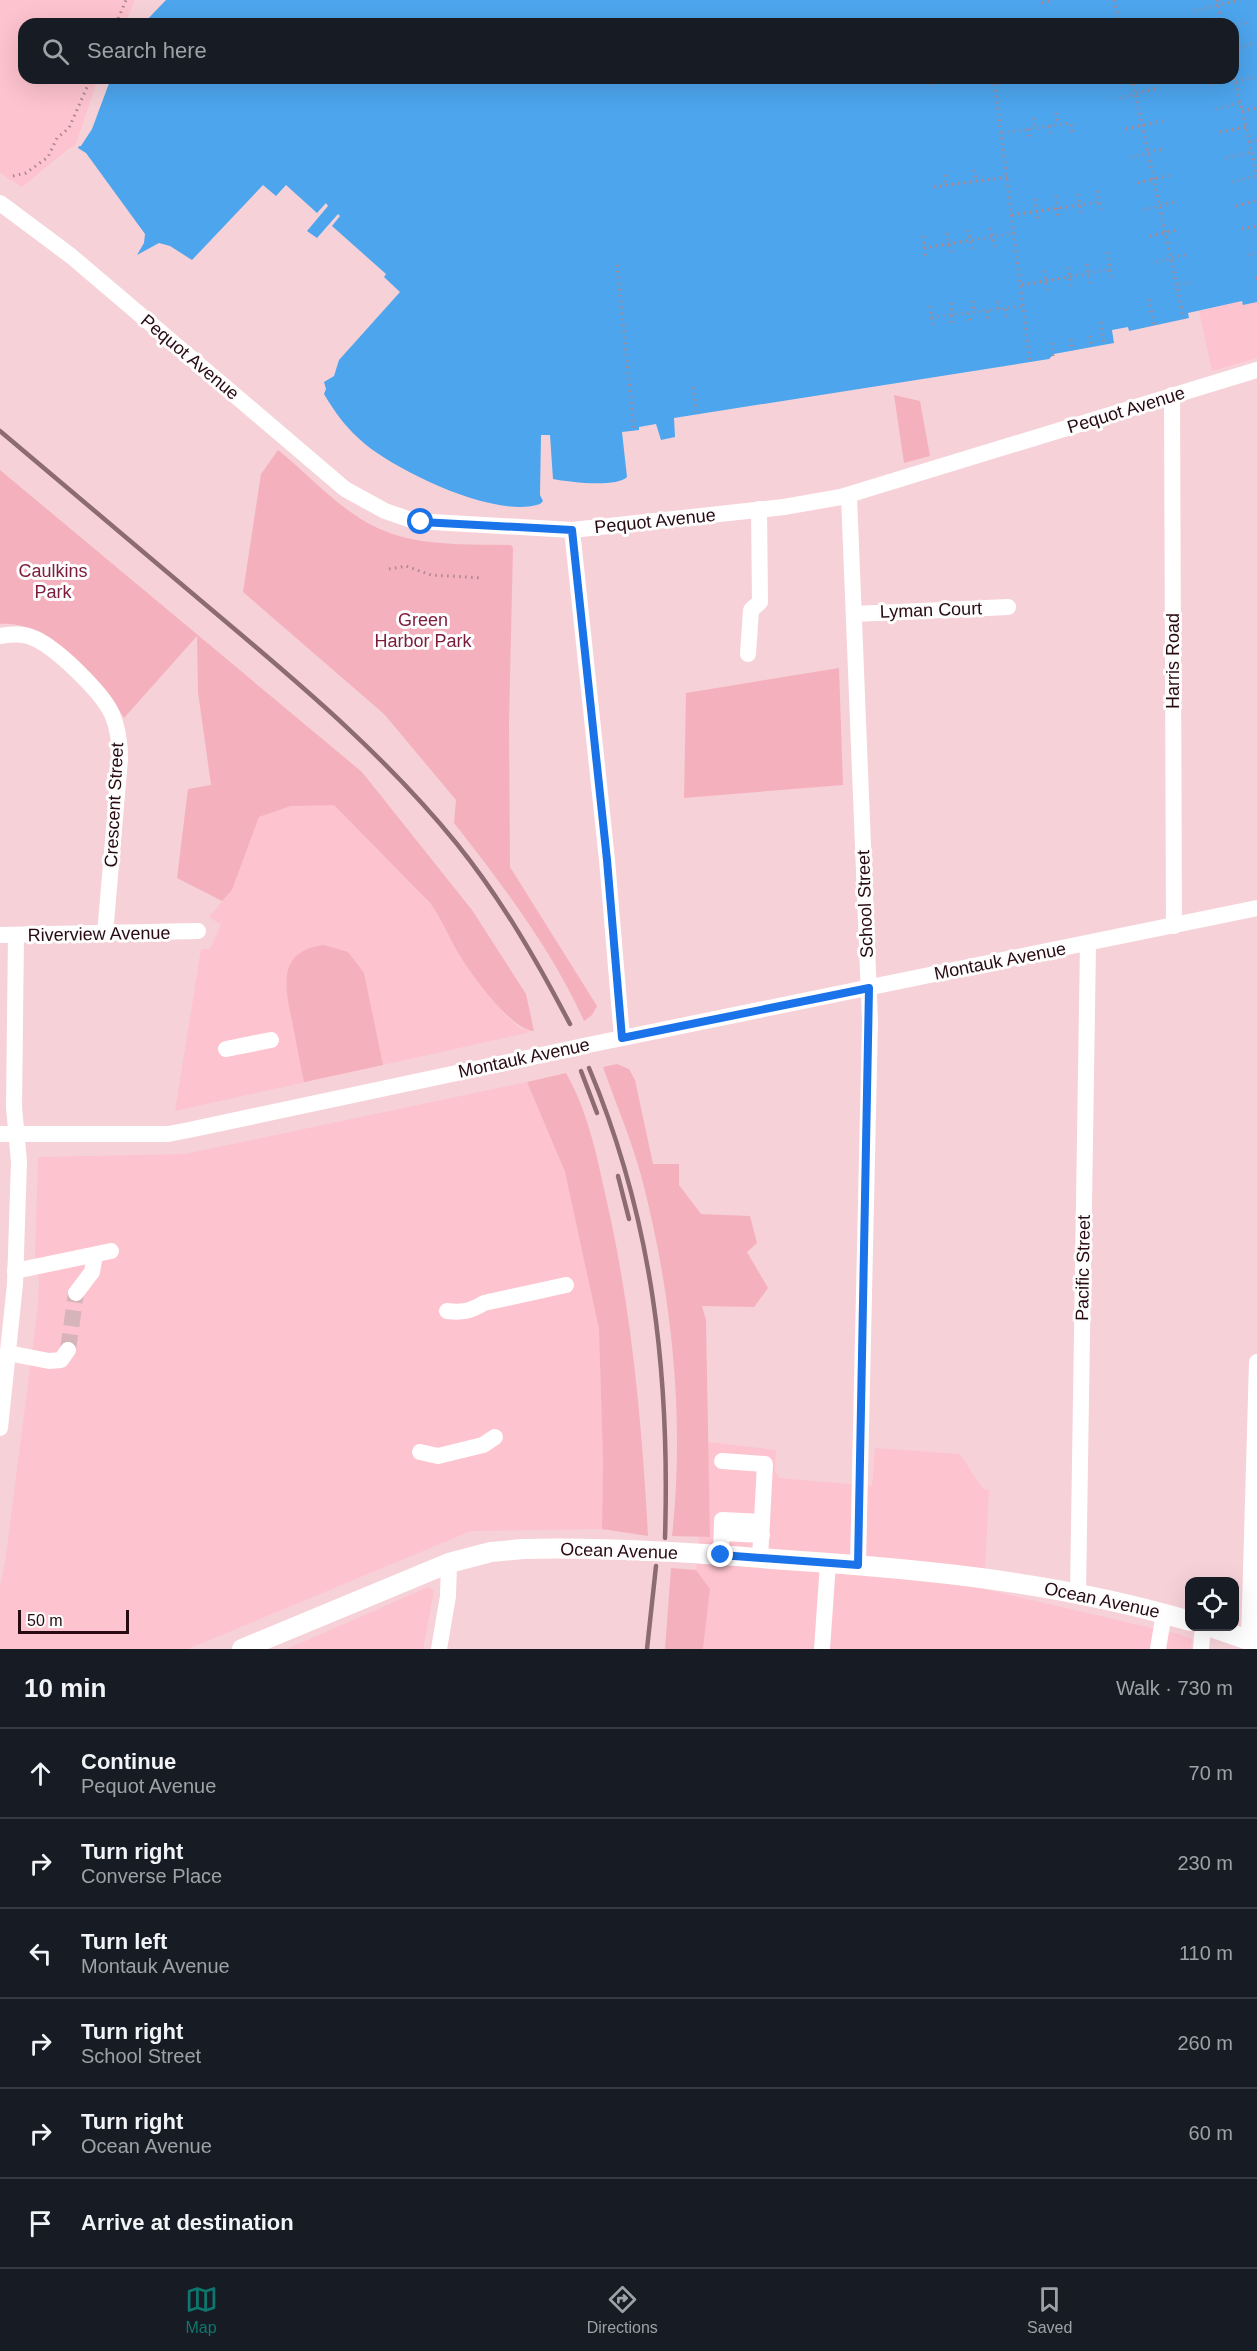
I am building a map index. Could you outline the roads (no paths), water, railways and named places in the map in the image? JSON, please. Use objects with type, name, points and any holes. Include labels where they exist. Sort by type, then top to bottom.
[{"type":"main road","name":"Ocean Avenue","points":[[242,1649],[448,1563],[491,1552],[523,1549],[721,1555],[858,1565],[1022,1583],[1078,1593],[1185,1619]]},
{"type":"main road","points":[[1222,1631],[1253,1642]]},
{"type":"street","name":"Pequot Avenue","points":[[0,203],[71,256],[345,489],[402,518],[430,523],[572,530],[759,510],[849,496],[1257,370]]},
{"type":"street","name":"Harris Road","points":[[1172,395],[1174,926]]},
{"type":"street","name":"School Street","points":[[849,496],[869,988],[858,1565]]},
{"type":"street","points":[[748,654],[751,610],[760,602],[759,510]]},
{"type":"street","points":[[572,530],[607,860],[622,1038]]},
{"type":"street","name":"Lyman Court","points":[[854,614],[1008,607]]},
{"type":"street","name":"Crescent Street","points":[[0,636],[19,634],[43,643],[95,688],[111,714],[120,742],[120,759],[105,934]]},
{"type":"street","name":"Montauk Avenue","points":[[8,1134],[168,1134],[1257,908]]},
{"type":"street","name":"Riverview Avenue","points":[[8,935],[198,931]]},
{"type":"street","points":[[0,1428],[8,1353],[10,1281],[19,1162],[8,1134],[14,1107],[8,935]]},
{"type":"street","name":"Pacific Street","points":[[1078,1593],[1088,944]]},
{"type":"street","points":[[226,1049],[271,1040]]},
{"type":"street","points":[[10,1281],[103,1253],[76,1293]]},
{"type":"street","points":[[484,1303],[566,1286]]},
{"type":"street","points":[[8,1353],[49,1361],[62,1360],[68,1350]]},
{"type":"street","points":[[1253,1642],[1257,1362]]},
{"type":"street","points":[[722,1461],[765,1464],[760,1558]]},
{"type":"street","points":[[721,1555],[722,1533],[762,1528]]},
{"type":"street","points":[[438,1649],[448,1596],[448,1563]]},
{"type":"street","points":[[822,1649],[828,1563]]},
{"type":"street","points":[[1158,1649],[1164,1613]]},
{"type":"street","points":[[1202,1649],[1203,1631]]},
{"type":"water","points":[[139,0],[1257,0],[1257,302],[1243,305],[1242,301],[1188,313],[1189,318],[1129,331],[1128,327],[1112,330],[1114,343],[1054,354],[1049,359],[674,418],[675,437],[661,440],[656,424],[639,427],[639,430],[622,432],[627,477],[613,482],[570,482],[553,479],[550,435],[541,435],[540,495],[543,501],[540,504],[521,507],[474,499],[424,479],[380,455],[347,427],[324,394],[326,389],[324,382],[334,376],[339,360],[400,292],[384,277],[386,274],[332,226],[340,216],[338,214],[317,238],[307,231],[328,206],[326,203],[317,213],[286,185],[276,196],[263,185],[192,260],[170,246],[159,243],[137,255],[144,243],[145,234],[86,153],[78,148],[99,84],[1239,84],[1239,18],[131,18]]},
{"type":"tunnel","points":[[68,1350],[76,1293]]},
{"type":"railway","points":[[0,431],[286,673],[404,783],[457,844],[489,887],[532,954],[570,1024]]},
{"type":"railway","points":[[589,1068],[611,1125],[629,1183],[653,1299],[664,1417],[665,1538]]},
{"type":"railway","points":[[581,1071],[597,1113]]},
{"type":"railway","points":[[618,1176],[629,1219]]},
{"type":"railway","points":[[647,1649],[656,1566]]},
{"type":"park label","name":"Caulkins Park","points":[[53,581]]},
{"type":"park label","name":"Green Harbor Park","points":[[423,630]]}]
